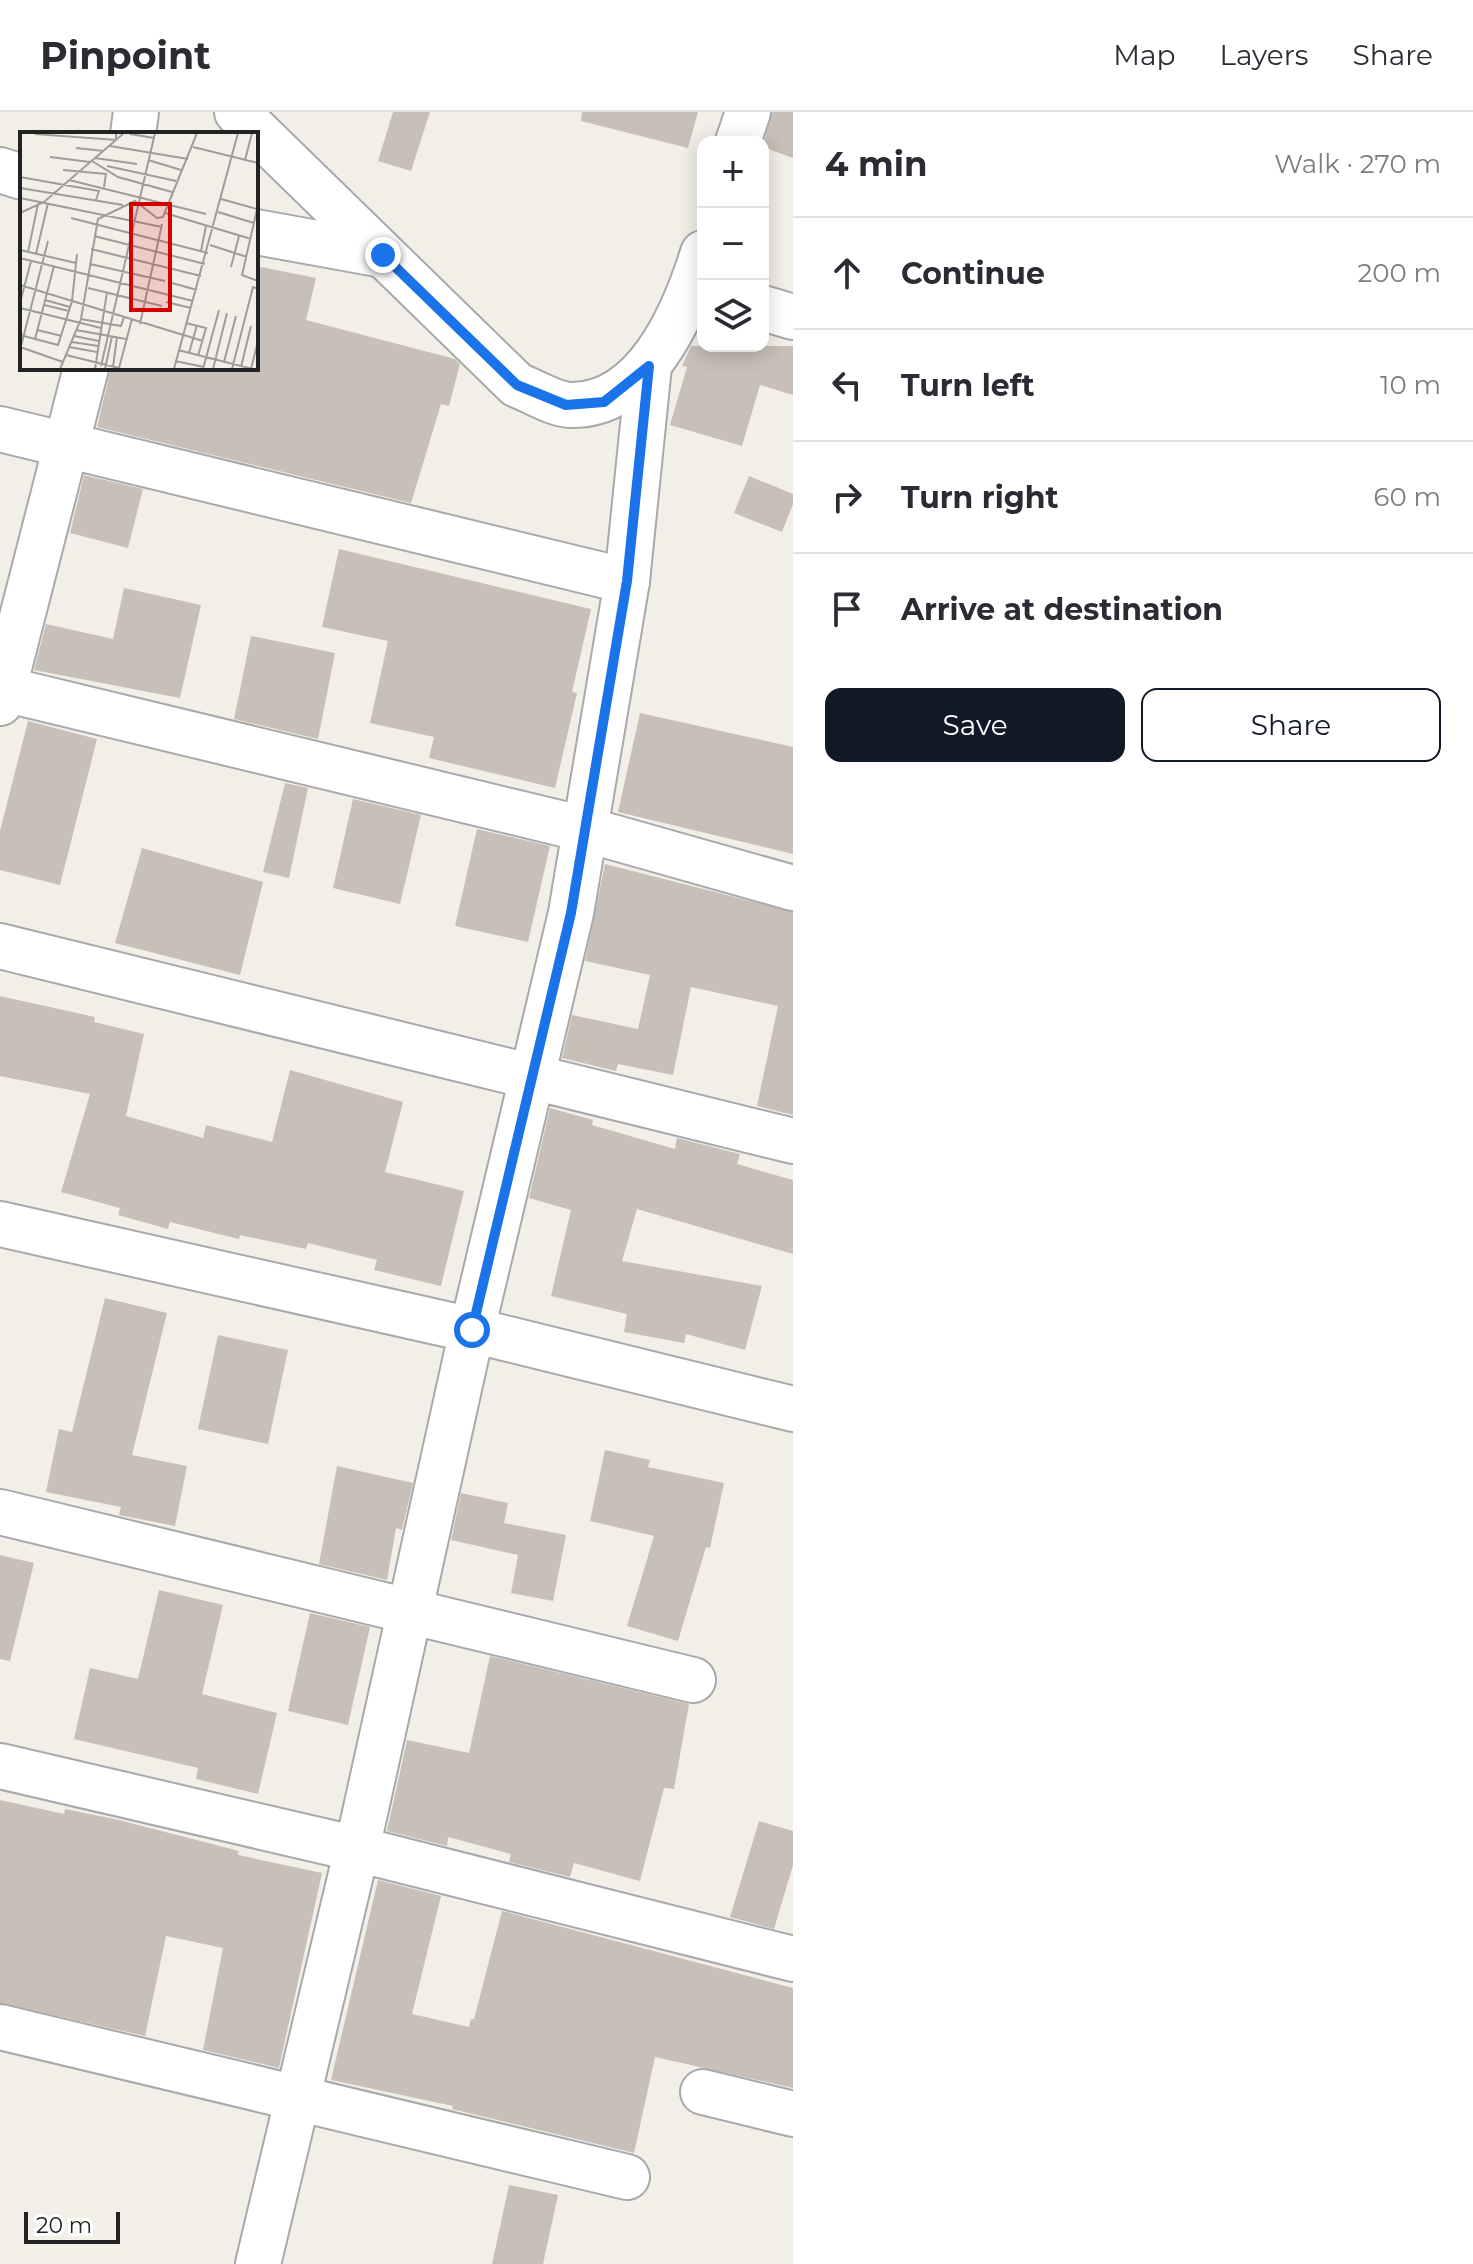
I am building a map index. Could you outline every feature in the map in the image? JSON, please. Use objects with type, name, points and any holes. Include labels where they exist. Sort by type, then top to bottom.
[{"type":"street","points":[[133,132],[136,112]]},
{"type":"street","points":[[237,112],[257,132]]},
{"type":"street","points":[[740,136],[748,112]]},
{"type":"street","points":[[258,133],[517,385],[566,405],[604,402],[649,366],[698,280]]},
{"type":"street","points":[[0,170],[20,176]]},
{"type":"street","points":[[258,232],[383,255]]},
{"type":"street","points":[[769,310],[793,317]]},
{"type":"street","points":[[258,2264],[357,1849],[472,1330],[571,913],[627,581],[649,366]]},
{"type":"street","points":[[86,370],[68,447],[1,693],[584,829],[793,888]]},
{"type":"street","points":[[0,429],[627,581]]},
{"type":"street","points":[[0,946],[793,1141]]},
{"type":"street","points":[[0,1224],[472,1330],[793,1409]]},
{"type":"street","points":[[0,1512],[693,1680]]},
{"type":"street","points":[[0,1766],[357,1849],[793,1959]]},
{"type":"street","points":[[0,2027],[627,2177]]},
{"type":"street","points":[[703,2092],[793,2114]]},
{"type":"building","points":[[393,112],[430,112],[411,171],[378,161]]},
{"type":"building","points":[[582,112],[698,112],[688,148],[581,121]]},
{"type":"building","points":[[772,112],[793,112],[793,158],[769,149],[769,136],[766,136]]},
{"type":"building","points":[[258,266],[316,278],[306,320],[455,359],[460,364],[449,406],[441,404],[411,503],[97,427],[111,370],[258,370]]},
{"type":"building","points":[[691,346],[697,346],[697,352],[769,352],[769,346],[793,346],[793,395],[760,385],[742,446],[670,425],[687,367],[682,366]]},
{"type":"building","points":[[84,475],[143,489],[128,548],[70,533]]},
{"type":"building","points":[[749,476],[793,494],[793,504],[782,532],[734,513]]},
{"type":"building","points":[[339,549],[591,609],[572,692],[577,693],[555,788],[429,758],[434,737],[370,723],[388,641],[322,627]]},
{"type":"building","points":[[124,588],[201,605],[180,698],[34,670],[46,624],[113,639]]},
{"type":"building","points":[[251,636],[335,653],[318,739],[234,719]]},
{"type":"building","points":[[640,713],[793,747],[793,854],[618,812]]},
{"type":"building","points":[[28,721],[97,739],[60,885],[0,870],[0,831]]},
{"type":"building","points":[[285,783],[308,788],[289,878],[263,872]]},
{"type":"building","points":[[353,799],[421,815],[400,904],[333,888]]},
{"type":"building","points":[[477,829],[550,846],[528,942],[455,926]]},
{"type":"building","points":[[142,848],[263,882],[240,975],[115,943]]},
{"type":"building","points":[[605,864],[793,912],[793,1115],[757,1106],[778,1006],[691,987],[673,1075],[618,1064],[616,1071],[562,1058],[572,1015],[638,1029],[650,975],[585,961]]},
{"type":"building","points":[[0,996],[95,1017],[94,1022],[144,1034],[126,1116],[203,1138],[206,1125],[272,1142],[290,1070],[403,1102],[385,1172],[464,1191],[441,1286],[374,1270],[377,1260],[308,1243],[306,1249],[240,1235],[239,1239],[170,1222],[168,1229],[118,1215],[120,1208],[61,1192],[90,1094],[0,1076]]},
{"type":"building","points":[[550,1108],[593,1120],[592,1125],[675,1149],[677,1138],[740,1154],[737,1164],[793,1180],[793,1254],[637,1209],[622,1261],[762,1286],[745,1350],[686,1334],[684,1343],[624,1332],[627,1314],[551,1296],[571,1210],[529,1198]]},
{"type":"building","points":[[105,1298],[167,1313],[132,1455],[187,1466],[175,1526],[119,1515],[121,1507],[46,1492],[59,1429],[72,1432]]},
{"type":"building","points":[[218,1335],[288,1350],[268,1444],[198,1429]]},
{"type":"building","points":[[605,1450],[650,1460],[648,1467],[724,1483],[710,1548],[706,1547],[678,1641],[627,1626],[654,1536],[590,1521]]},
{"type":"building","points":[[337,1466],[413,1483],[402,1530],[396,1528],[387,1580],[319,1564]]},
{"type":"building","points":[[461,1493],[508,1503],[504,1523],[566,1535],[553,1601],[511,1593],[518,1555],[451,1540]]},
{"type":"building","points":[[0,1555],[34,1563],[10,1661],[0,1659]]},
{"type":"building","points":[[159,1590],[223,1605],[202,1694],[277,1713],[258,1794],[196,1779],[198,1768],[74,1739],[90,1668],[138,1679]]},
{"type":"building","points":[[310,1613],[370,1627],[348,1725],[288,1711]]},
{"type":"building","points":[[490,1656],[689,1704],[674,1789],[664,1788],[640,1881],[574,1863],[570,1877],[509,1862],[511,1854],[448,1837],[447,1846],[387,1831],[407,1740],[469,1753]]},
{"type":"building","points":[[0,1800],[64,1814],[65,1809],[119,1820],[239,1851],[238,1855],[322,1873],[279,2068],[203,2050],[223,1948],[166,1936],[145,2036],[0,2003]]},
{"type":"building","points":[[759,1821],[793,1831],[793,1865],[774,1929],[730,1917]]},
{"type":"building","points":[[378,1880],[441,1896],[412,2014],[469,2027],[471,2019],[474,2019],[502,1911],[793,1988],[793,2088],[655,2057],[634,2153],[452,2109],[453,2106],[331,2080]]},
{"type":"building","points":[[509,2185],[558,2195],[543,2264],[492,2264]]},
{"type":"route","points":[[383,255],[517,385],[566,405],[604,402],[649,366],[627,581],[571,913],[472,1330]]}]
